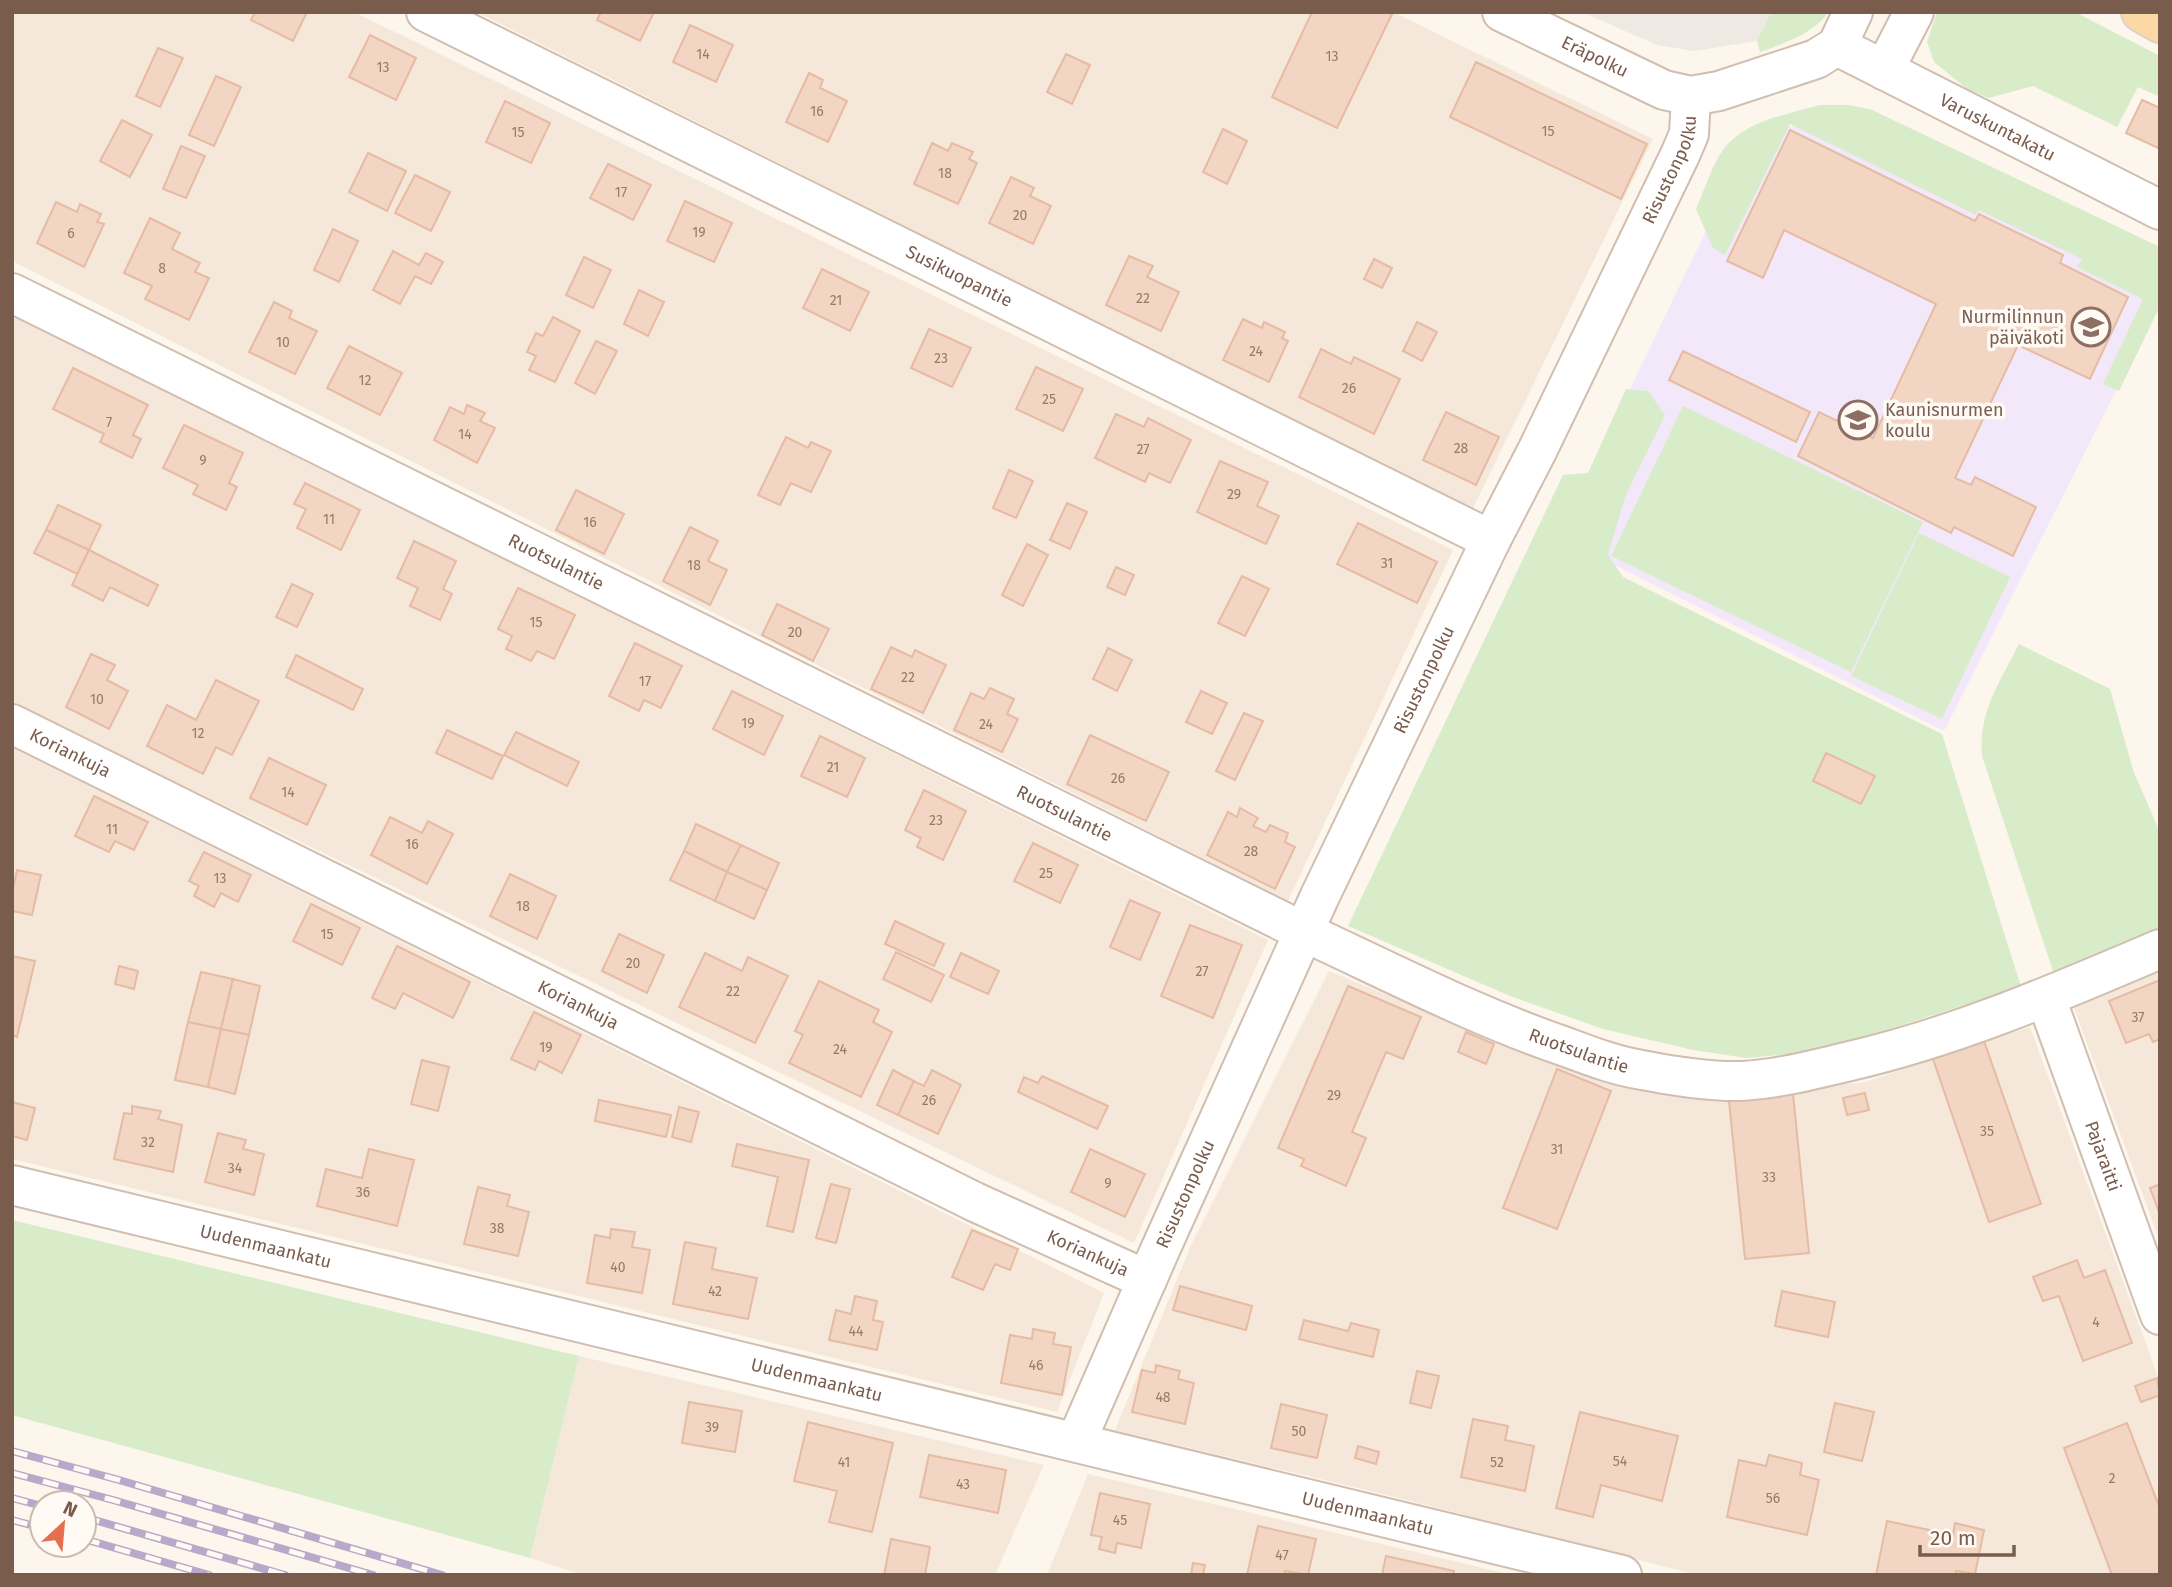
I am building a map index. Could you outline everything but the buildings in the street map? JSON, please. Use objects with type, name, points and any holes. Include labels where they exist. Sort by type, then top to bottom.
[{"type":"main road","points":[[2141,12],[2160,23]]},
{"type":"street","name":"Susikuopantie","points":[[426,12],[1491,540]]},
{"type":"street","name":"Eräpolku","points":[[1502,12],[1664,90],[1691,96]]},
{"type":"street","points":[[1837,46],[1853,12]]},
{"type":"street","points":[[1884,71],[1914,12]]},
{"type":"street","name":"Risustonpolku","points":[[1076,1443],[1304,932],[1491,540],[1680,155],[1689,134],[1691,96],[1719,91],[1790,69],[1816,59],[1837,46]]},
{"type":"street","name":"Varuskuntakatu","points":[[1837,46],[2160,210]]},
{"type":"street","name":"Ruotsulantie","points":[[12,293],[726,648],[1450,1002],[1520,1032],[1640,1070],[1740,1081],[1788,1076],[1896,1051],[2046,998],[2160,948]]},
{"type":"street","name":"Koriankuja","points":[[12,724],[975,1202],[1147,1280]]},
{"type":"street","name":"Pajaraitti","points":[[2046,998],[2160,1315]]},
{"type":"street","name":"Uudenmaankatu","points":[[12,1185],[1622,1575]]},
{"type":"shaded area","points":[[12,12],[354,12],[1453,550],[1288,901],[12,261]]},
{"type":"shaded area","points":[[477,12],[1393,12],[1653,139],[1472,510]]},
{"type":"shaded area","points":[[1582,12],[1771,12],[1757,41],[1694,51],[1657,45]]},
{"type":"shaded area","name":"Kaunisnurmen koulu","points":[[1861,108],[2160,304],[1944,731],[1559,537],[1751,137]]},
{"type":"shaded area","points":[[12,314],[1268,940],[1134,1243],[12,703]]},
{"type":"shaded area","points":[[12,747],[1104,1293],[1057,1412],[12,1159]]},
{"type":"shaded area","points":[[2160,969],[2160,1242],[2073,1005]]},
{"type":"shaded area","points":[[1329,971],[1526,1052],[1619,1086],[1701,1100],[1865,1082],[2030,1027],[2160,1382],[2160,1575],[1697,1575],[1383,1494],[1115,1430],[1192,1243]]},
{"type":"shaded area","points":[[579,1356],[1044,1465],[995,1575],[583,1575],[530,1558]]},
{"type":"shaded area","points":[[1088,1474],[1512,1575],[1047,1575]]},
{"type":"green space","points":[[1771,12],[1829,12],[1806,32],[1760,52],[1757,41]]},
{"type":"green space","points":[[1937,12],[2075,12],[2160,56],[2160,97],[2138,87],[2117,127],[2033,86],[1989,98],[1967,89],[1934,62],[1927,42]]},
{"type":"green space","points":[[1820,105],[1848,105],[1870,109],[2160,247],[2160,306],[2119,391],[2103,384],[2143,299],[2077,267],[2082,259],[1979,210],[1976,215],[1790,124],[1725,255],[1713,248],[1696,209],[1723,150],[1732,140],[1755,125]]},
{"type":"green space","points":[[1626,389],[1648,391],[1665,415],[1625,497],[1608,555],[1623,577],[1942,734],[2021,987],[1861,1038],[1801,1053],[1746,1058],[1693,1050],[1603,1029],[1510,996],[1348,926],[1563,475],[1588,473]]},
{"type":"green space","points":[[1683,406],[1923,522],[1851,672],[1611,556]]},
{"type":"green space","points":[[1919,533],[2010,577],[1942,719],[1851,676]]},
{"type":"green space","points":[[2019,644],[2110,689],[2134,773],[2160,832],[2160,930],[2054,974],[1982,756],[1983,725],[1987,711]]},
{"type":"green space","points":[[12,1220],[579,1356],[530,1558],[12,1415]]},
{"type":"railway","points":[[12,1451],[442,1575]]},
{"type":"railway","points":[[12,1473],[373,1575]]},
{"type":"railway","points":[[12,1498],[28,1502]]},
{"type":"railway","points":[[12,1520],[28,1524]]},
{"type":"railway","points":[[98,1521],[285,1575]]},
{"type":"railway","points":[[98,1543],[209,1575]]},
{"type":"place","name":"Nurmilinnun päiväkoti","points":[[2091,327]]},
{"type":"place","name":"Kaunisnurmen koulu","points":[[1858,420]]}]
